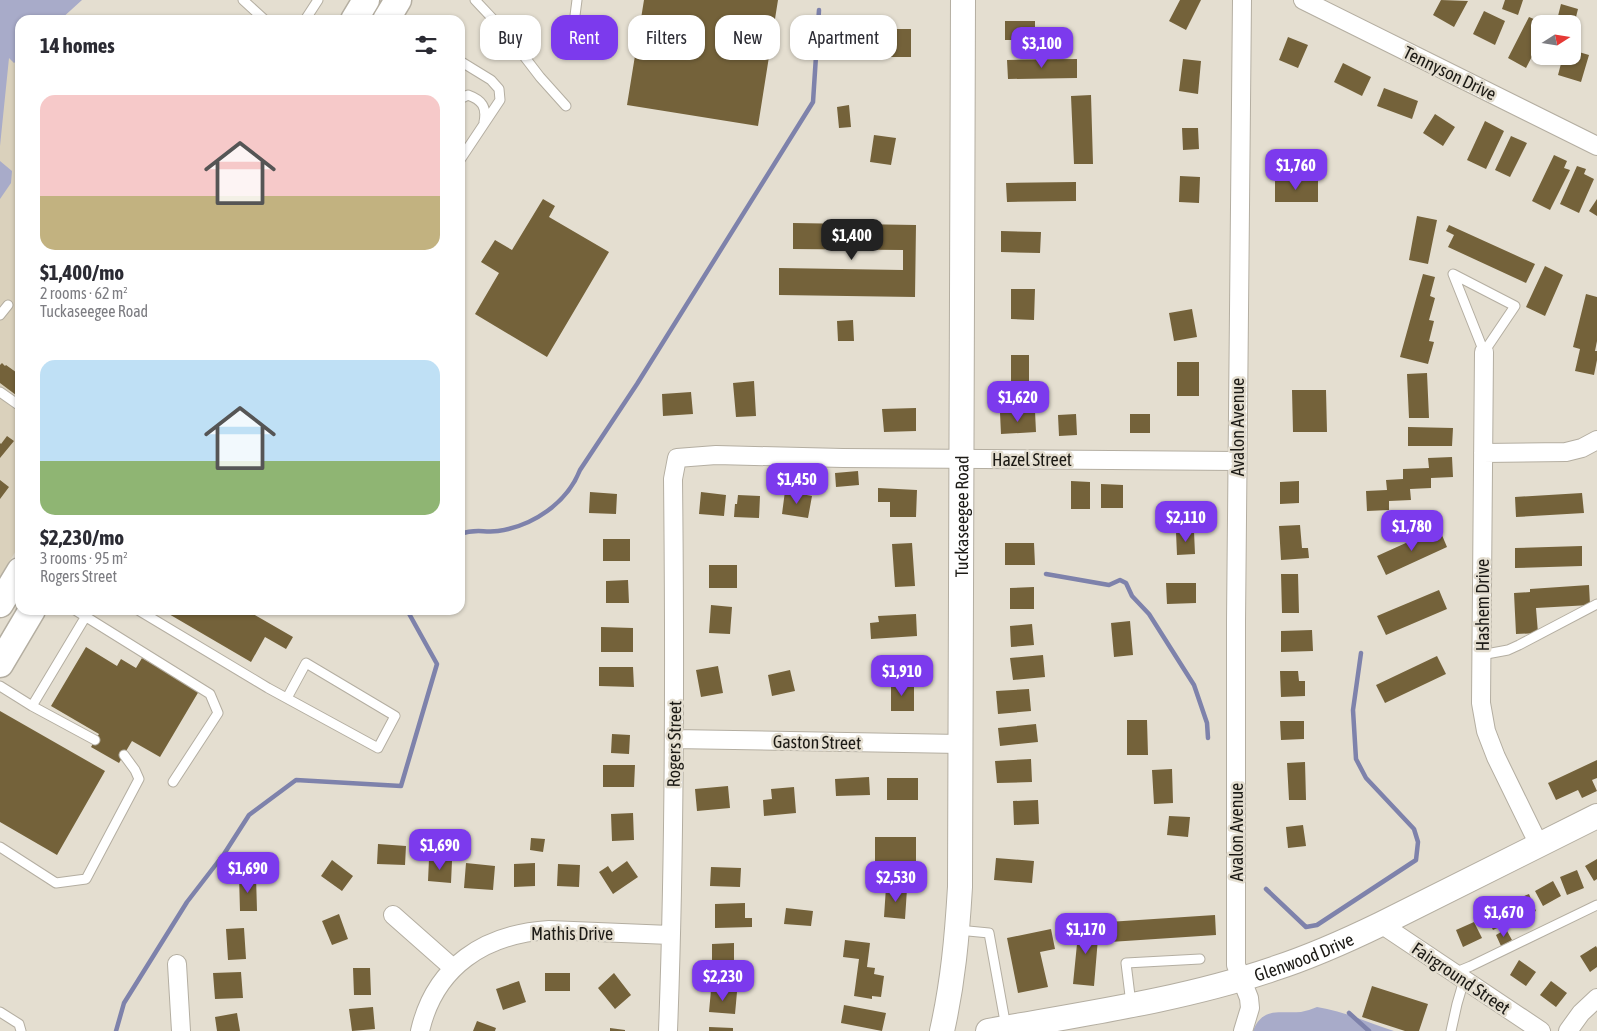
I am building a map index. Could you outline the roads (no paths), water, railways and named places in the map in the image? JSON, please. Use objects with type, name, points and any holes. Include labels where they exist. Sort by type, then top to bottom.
[{"type":"main road","points":[[357,15],[366,0]]},
{"type":"main road","points":[[389,15],[398,0]]},
{"type":"main road","name":"Tuckaseegee Road","points":[[942,1031],[951,990],[958,930],[960,887],[963,0]]},
{"type":"main road","points":[[0,604],[15,579]]},
{"type":"main road","points":[[0,664],[29,615]]},
{"type":"main road","name":"Glenwood Drive","points":[[997,1029],[1131,1004],[1240,979],[1282,966],[1381,924],[1597,816]]},
{"type":"street","name":"Avalon Avenue","points":[[1242,0],[1237,461],[1236,965],[1249,998],[1250,1008],[1243,1031]]},
{"type":"street","name":"Tennyson Drive","points":[[1303,0],[1597,146]]},
{"type":"street","name":"Hashem Drive","points":[[1484,352],[1481,703],[1486,732],[1496,757],[1539,845]]},
{"type":"street","points":[[1483,453],[1566,452],[1582,448],[1597,440]]},
{"type":"street","name":"Hazel Street","points":[[677,458],[716,456],[1237,461]]},
{"type":"street","name":"Rogers Street","points":[[668,1031],[674,739],[673,478],[677,458]]},
{"type":"street","name":"Gaston Street","points":[[674,739],[960,744]]},
{"type":"street","points":[[393,914],[454,968]]},
{"type":"street","name":"Fairground Street","points":[[1381,924],[1541,1031]]},
{"type":"street","name":"Mathis Drive","points":[[420,1031],[433,996],[445,977],[469,954],[499,939],[536,931],[670,935]]},
{"type":"street","points":[[177,964],[181,1031]]},
{"type":"street","points":[[1568,1031],[1581,1013],[1597,998]]},
{"type":"lane","points":[[244,0],[260,15]]},
{"type":"lane","points":[[308,15],[318,0]]},
{"type":"lane","points":[[475,0],[507,34],[540,77],[566,106]]},
{"type":"lane","points":[[576,15],[577,0]]},
{"type":"lane","points":[[465,63],[491,80],[499,89],[500,100],[465,152]]},
{"type":"lane","points":[[465,96],[468,95],[483,104],[486,112],[484,122]]},
{"type":"lane","points":[[1453,274],[1515,306],[1484,352],[1460,292],[1453,274]]},
{"type":"lane","points":[[0,315],[8,305]]},
{"type":"lane","points":[[0,392],[15,402]]},
{"type":"lane","points":[[1481,656],[1508,650],[1597,604]]},
{"type":"lane","points":[[146,615],[287,698],[378,748],[395,716],[306,663],[287,698]]},
{"type":"lane","points":[[32,706],[86,616],[210,694],[218,714],[173,782]]},
{"type":"lane","points":[[0,686],[32,706],[95,740]]},
{"type":"lane","points":[[0,847],[56,883],[86,879],[139,779],[124,755]]},
{"type":"lane","points":[[1451,1031],[1457,1004],[1459,976],[1472,966],[1597,905]]},
{"type":"lane","points":[[958,930],[990,933],[997,1029]]},
{"type":"lane","points":[[1131,1004],[1126,963],[1200,959]]},
{"type":"lane","points":[[0,1012],[19,1024],[21,1031]]},
{"type":"waterway","points":[[465,533],[498,531],[524,524],[547,511],[567,493],[813,102],[819,10]]},
{"type":"waterway","points":[[1046,574],[1109,585],[1120,580],[1126,583],[1132,596],[1149,614],[1194,685],[1207,723],[1208,738]]},
{"type":"waterway","points":[[116,1031],[124,1003],[187,902],[224,854],[249,815],[296,780],[401,786],[437,664],[410,615]]},
{"type":"waterway","points":[[1266,889],[1306,927],[1317,925],[1416,860],[1418,842],[1414,829],[1366,778],[1356,759],[1353,710],[1361,653]]},
{"type":"waterway","points":[[1349,1013],[1369,1031]]}]
